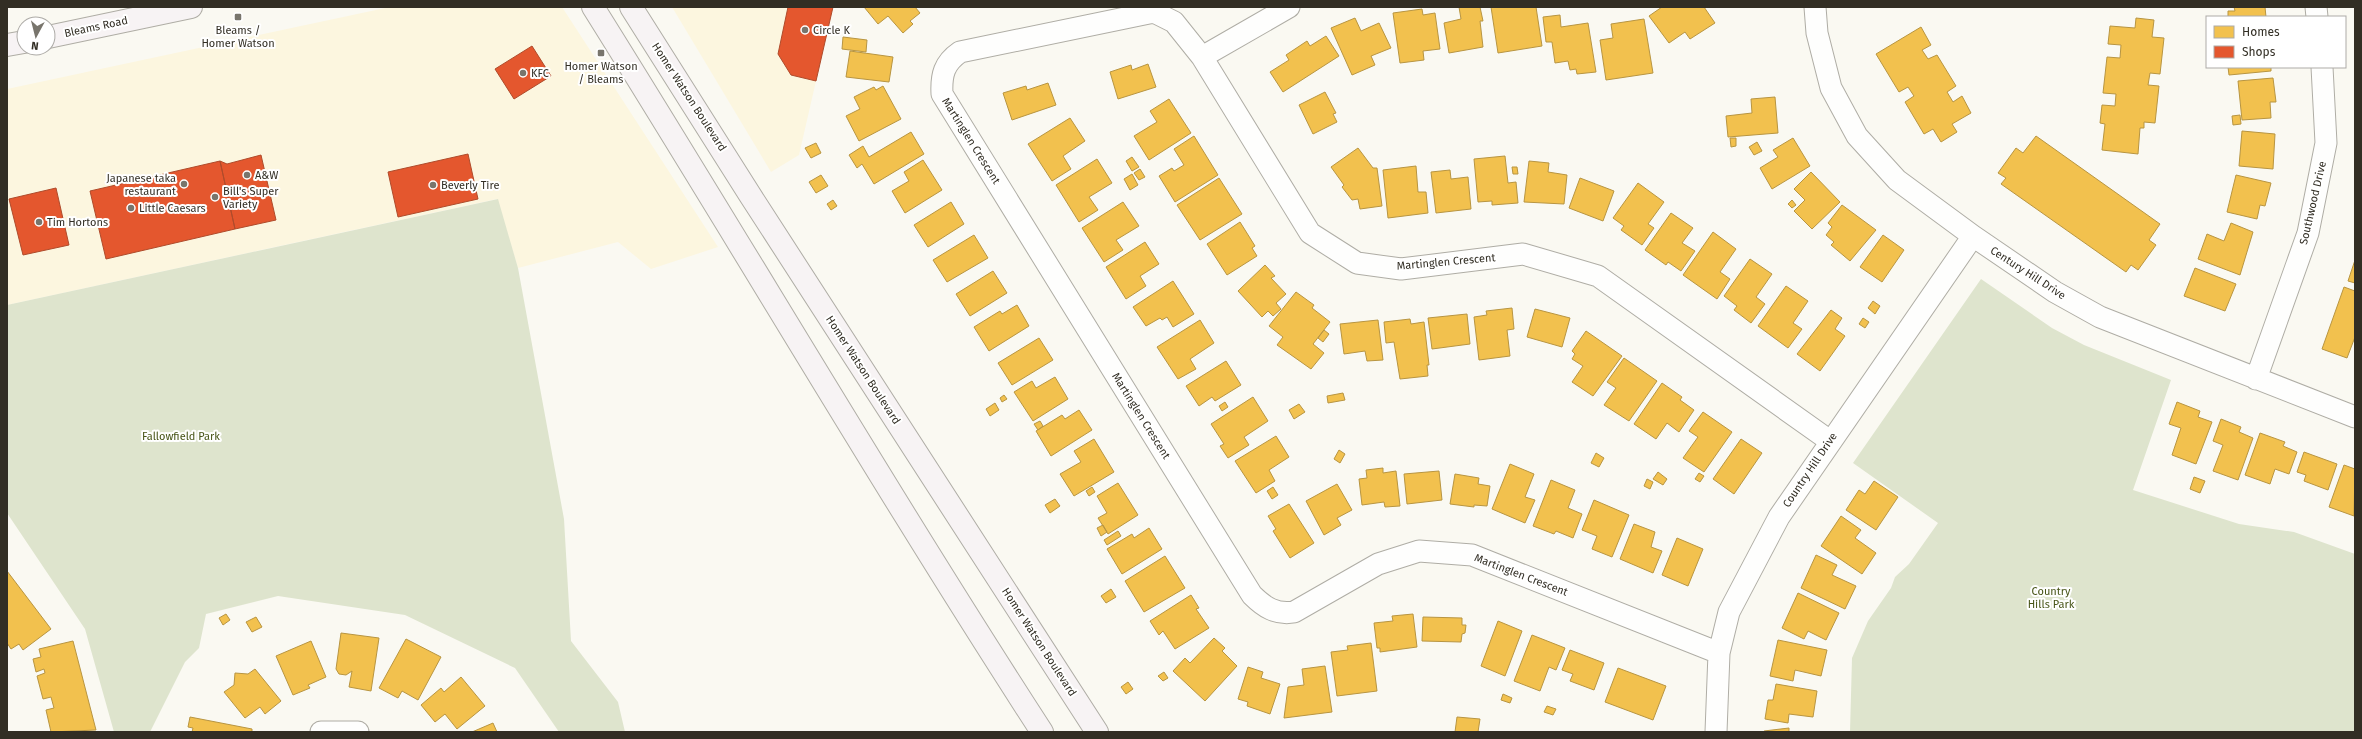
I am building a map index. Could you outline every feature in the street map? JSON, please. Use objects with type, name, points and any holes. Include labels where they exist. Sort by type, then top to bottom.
[{"type":"main road","name":"Bleams Road","points":[[56,35],[191,7]]},
{"type":"main road","points":[[593,7],[715,202],[945,583],[1042,732]]},
{"type":"main road","name":"Homer Watson Boulevard","points":[[631,7],[1097,732]]},
{"type":"street","points":[[1202,58],[1288,7]]},
{"type":"street","name":"Century Hill Drive","points":[[1815,7],[1817,33],[1831,88],[1858,136],[1897,180],[1973,236],[2055,292],[2100,317],[2355,417]]},
{"type":"street","name":"Martinglen Crescent","points":[[1719,653],[1472,555],[1419,551],[1378,564],[1294,612],[1284,613],[1263,606],[1252,594],[942,94],[941,80],[944,68],[951,59],[960,52],[1154,12],[1174,22],[1202,58],[1310,233],[1358,263],[1402,269],[1523,254],[1598,276],[1830,440]]},
{"type":"street","name":"Southwood Drive","points":[[2256,379],[2308,233],[2326,143],[2322,68]]},
{"type":"street","name":"Country Hill Drive","points":[[1716,732],[1719,653],[1729,612],[1778,517],[1973,236]]},
{"type":"street","points":[[321,732],[358,732]]},
{"type":"shaded area","points":[[390,7],[562,7],[718,247],[651,269],[618,242],[518,268],[497,199],[7,305],[7,89]]},
{"type":"shaded area","points":[[672,7],[833,7],[799,155],[771,172]]},
{"type":"green space","name":"Fallowfield Park","points":[[498,199],[518,268],[564,519],[571,641],[618,702],[625,732],[559,732],[515,668],[405,615],[278,596],[206,614],[199,648],[185,662],[150,732],[114,732],[85,629],[7,513],[7,305]]},
{"type":"green space","name":"Country Hills Park","points":[[1981,279],[2052,328],[2084,345],[2171,380],[2133,490],[2239,524],[2294,532],[2355,554],[2355,732],[1850,732],[1852,658],[1868,621],[1891,588],[1895,577],[1909,564],[1938,523],[1853,463]]},
{"type":"building: Homes","points":[[864,7],[915,7],[920,13],[910,21],[913,24],[903,33],[888,16],[878,24]]},
{"type":"building: Homes","points":[[1459,7],[1480,7],[1483,21],[1480,21],[1483,47],[1449,53],[1444,23],[1461,19]]},
{"type":"building: Homes","points":[[1491,7],[1536,7],[1542,46],[1498,53]]},
{"type":"building: Homes","points":[[1662,7],[1704,7],[1715,23],[1690,39],[1685,32],[1669,43],[1649,16]]},
{"type":"building: Homes","points":[[2234,7],[2265,7],[2266,16],[2228,16],[2228,11],[2235,11]]},
{"type":"building: Homes","points":[[1422,9],[1423,15],[1435,13],[1440,49],[1423,51],[1424,60],[1400,63],[1393,13]]},
{"type":"building: Homes","points":[[1560,15],[1561,27],[1588,23],[1596,72],[1577,74],[1576,69],[1570,70],[1568,61],[1555,63],[1552,42],[1546,42],[1543,17]]},
{"type":"building: Homes","points":[[1355,18],[1361,31],[1379,23],[1391,48],[1371,56],[1375,65],[1352,75],[1331,28]]},
{"type":"building: Homes","points":[[2136,18],[2154,20],[2152,37],[2164,38],[2160,74],[2150,73],[2148,85],[2159,86],[2155,123],[2144,122],[2144,128],[2140,128],[2138,154],[2102,150],[2105,124],[2100,123],[2102,105],[2115,106],[2116,94],[2103,93],[2107,57],[2120,58],[2121,45],[2108,44],[2110,26],[2135,28]]},
{"type":"building: Homes","points":[[1644,19],[1653,73],[1606,80],[1600,40],[1613,38],[1611,24]]},
{"type":"building: Homes","points":[[1921,27],[1931,45],[1922,50],[1928,59],[1937,55],[1956,86],[1947,92],[1953,102],[1962,96],[1971,113],[1952,124],[1957,132],[1941,142],[1933,129],[1924,134],[1905,102],[1914,96],[1908,87],[1899,92],[1876,54]]},
{"type":"building: Homes","points":[[1326,36],[1339,56],[1283,92],[1270,72],[1289,60],[1286,55],[1307,41],[1310,46]]},
{"type":"building: Homes","points":[[843,37],[867,40],[866,52],[842,49]]},
{"type":"building: Homes","points":[[850,51],[893,57],[889,82],[846,77]]},
{"type":"building: Homes","points":[[1148,64],[1156,87],[1118,99],[1110,72],[1131,65],[1132,70]]},
{"type":"building: Homes","points":[[2228,68],[2271,68],[2271,71],[2229,75]]},
{"type":"building: Homes","points":[[2273,78],[2276,102],[2270,102],[2271,118],[2242,120],[2238,81]]},
{"type":"building: Homes","points":[[1048,83],[1056,105],[1012,120],[1003,93],[1026,86],[1027,90]]},
{"type":"building: Homes","points":[[883,86],[901,119],[859,141],[846,116],[860,109],[854,97],[874,87],[876,90]]},
{"type":"building: Homes","points":[[1325,92],[1336,113],[1333,114],[1337,122],[1313,134],[1299,105]]},
{"type":"building: Homes","points":[[1775,97],[1778,133],[1728,137],[1726,116],[1752,113],[1751,99]]},
{"type":"building: Homes","points":[[1169,99],[1191,133],[1149,160],[1134,136],[1157,122],[1150,111]]},
{"type":"building: Homes","points":[[2240,115],[2241,124],[2233,125],[2232,116]]},
{"type":"building: Homes","points":[[1070,118],[1085,141],[1063,156],[1071,169],[1052,181],[1028,144]]},
{"type":"building: Homes","points":[[2242,131],[2275,134],[2273,169],[2239,166]]},
{"type":"building: Homes","points":[[911,132],[924,154],[874,184],[862,164],[857,168],[849,155],[863,146],[869,157]]},
{"type":"building: Homes","points":[[1194,136],[1218,175],[1175,202],[1159,176],[1172,168],[1174,171],[1184,165],[1174,149]]},
{"type":"building: Homes","points":[[2036,136],[2160,224],[2149,240],[2156,245],[2138,270],[2131,265],[2126,272],[2001,184],[2006,178],[1998,173],[2016,148],[2023,153]]},
{"type":"building: Homes","points":[[1730,138],[1736,138],[1736,146],[1731,147]]},
{"type":"building: Homes","points":[[1793,138],[1810,166],[1772,189],[1760,168],[1778,157],[1773,150]]},
{"type":"building: Homes","points":[[1757,142],[1762,151],[1754,155],[1749,147]]},
{"type":"building: Homes","points":[[816,143],[821,153],[811,158],[805,148]]},
{"type":"building: Homes","points":[[1358,148],[1373,168],[1377,168],[1382,206],[1360,209],[1358,199],[1352,200],[1342,187],[1344,185],[1331,167]]},
{"type":"building: Homes","points":[[1505,156],[1508,183],[1516,182],[1518,203],[1492,205],[1492,201],[1478,202],[1474,159]]},
{"type":"building: Homes","points":[[1132,157],[1139,167],[1132,171],[1126,161]]},
{"type":"building: Homes","points":[[1097,159],[1112,183],[1089,197],[1098,210],[1079,222],[1056,185]]},
{"type":"building: Homes","points":[[923,160],[942,190],[905,213],[892,191],[909,181],[904,172]]},
{"type":"building: Homes","points":[[1529,161],[1549,163],[1548,172],[1567,175],[1564,204],[1524,202]]},
{"type":"building: Homes","points":[[1416,166],[1418,192],[1426,192],[1428,213],[1388,218],[1383,170]]},
{"type":"building: Homes","points":[[1512,167],[1517,167],[1518,174],[1513,174]]},
{"type":"building: Homes","points":[[1140,169],[1145,177],[1139,180],[1134,173]]},
{"type":"building: Homes","points":[[1450,170],[1451,179],[1468,177],[1471,209],[1436,213],[1431,172]]},
{"type":"building: Homes","points":[[1811,172],[1840,202],[1812,229],[1794,211],[1805,200],[1794,189]]},
{"type":"building: Homes","points":[[1132,174],[1138,185],[1130,190],[1124,179]]},
{"type":"building: Homes","points":[[821,175],[828,186],[816,193],[809,182]]},
{"type":"building: Homes","points":[[2236,175],[2271,183],[2265,206],[2260,205],[2257,219],[2227,212]]},
{"type":"building: Homes","points":[[1219,178],[1242,214],[1200,240],[1177,205]]},
{"type":"building: Homes","points":[[1580,178],[1614,191],[1603,221],[1569,208]]},
{"type":"building: Homes","points":[[1638,183],[1664,202],[1648,224],[1654,228],[1642,245],[1621,230],[1624,226],[1613,218]]},
{"type":"building: Homes","points":[[833,200],[837,206],[831,210],[827,204]]},
{"type":"building: Homes","points":[[1792,200],[1796,205],[1792,208],[1788,204]]},
{"type":"building: Homes","points":[[951,202],[964,224],[928,247],[914,225]]},
{"type":"building: Homes","points":[[1123,202],[1139,226],[1116,240],[1123,250],[1104,262],[1082,228]]},
{"type":"building: Homes","points":[[1842,205],[1876,230],[1850,261],[1831,245],[1834,242],[1826,235],[1832,227],[1828,223]]},
{"type":"building: Homes","points":[[1671,213],[1693,228],[1682,243],[1695,251],[1681,271],[1668,262],[1666,265],[1645,250]]},
{"type":"building: Homes","points":[[1240,222],[1255,246],[1252,248],[1257,256],[1227,275],[1207,244]]},
{"type":"building: Homes","points":[[2231,223],[2253,232],[2240,275],[2198,259],[2207,234],[2224,241]]},
{"type":"building: Homes","points":[[1713,232],[1736,249],[1720,272],[1730,279],[1717,299],[1683,275]]},
{"type":"building: Homes","points":[[974,235],[988,258],[947,282],[933,260]]},
{"type":"building: Homes","points":[[1883,235],[1904,250],[1882,282],[1860,267]]},
{"type":"building: Homes","points":[[1145,242],[1159,264],[1140,276],[1146,286],[1126,299],[1106,267]]},
{"type":"building: Homes","points":[[1750,259],[1772,274],[1756,297],[1765,304],[1751,323],[1734,310],[1737,306],[1724,296]]},
{"type":"building: Homes","points":[[2355,260],[2355,283],[2348,281]]},
{"type":"building: Homes","points":[[1265,265],[1275,276],[1271,278],[1286,294],[1276,303],[1281,309],[1273,316],[1268,311],[1262,317],[1238,291]]},
{"type":"building: Homes","points":[[2195,268],[2236,284],[2225,311],[2184,296]]},
{"type":"building: Homes","points":[[993,271],[1007,293],[970,316],[956,294]]},
{"type":"building: Homes","points":[[1173,281],[1194,314],[1173,327],[1167,317],[1162,320],[1160,318],[1146,326],[1133,307]]},
{"type":"building: Homes","points":[[1786,286],[1808,301],[1793,323],[1802,329],[1788,348],[1758,326]]},
{"type":"building: Homes","points":[[2344,287],[2355,291],[2355,337],[2347,358],[2322,349]]},
{"type":"building: Homes","points":[[1296,292],[1314,305],[1312,308],[1330,322],[1313,344],[1324,353],[1311,369],[1277,345],[1283,337],[1269,326]]},
{"type":"building: Homes","points":[[1873,301],[1880,306],[1875,314],[1868,308]]},
{"type":"building: Homes","points":[[1017,305],[1029,326],[989,351],[974,327],[1000,311],[1002,314]]},
{"type":"building: Homes","points":[[1512,308],[1514,329],[1507,330],[1510,356],[1479,360],[1474,317],[1487,315],[1486,311]]},
{"type":"building: Homes","points":[[1535,309],[1570,318],[1562,347],[1527,337]]},
{"type":"building: Homes","points":[[1831,310],[1842,318],[1835,329],[1845,336],[1820,371],[1797,354]]},
{"type":"building: Homes","points":[[1467,314],[1470,344],[1432,349],[1428,318]]},
{"type":"building: Homes","points":[[1863,318],[1869,322],[1865,328],[1859,324]]},
{"type":"building: Homes","points":[[1410,319],[1411,324],[1424,322],[1429,365],[1427,365],[1428,376],[1400,379],[1394,342],[1386,343],[1384,322]]},
{"type":"building: Homes","points":[[1200,320],[1214,343],[1190,359],[1196,369],[1178,379],[1157,347]]},
{"type":"building: Homes","points":[[1378,320],[1383,360],[1367,361],[1365,351],[1344,354],[1340,324]]},
{"type":"building: Homes","points":[[1324,330],[1329,334],[1323,342],[1318,338]]},
{"type":"building: Homes","points":[[1586,331],[1622,356],[1593,396],[1572,382],[1583,366],[1572,359],[1575,354],[1572,351]]},
{"type":"building: Homes","points":[[1039,338],[1053,360],[1012,385],[998,363]]},
{"type":"building: Homes","points":[[1624,358],[1657,381],[1629,421],[1604,405],[1616,388],[1607,382]]},
{"type":"building: Homes","points":[[1226,361],[1241,385],[1215,401],[1212,397],[1199,406],[1186,386]]},
{"type":"building: Homes","points":[[1055,377],[1068,399],[1033,421],[1014,392],[1032,381],[1036,388]]},
{"type":"building: Homes","points":[[1662,383],[1682,397],[1680,400],[1694,410],[1679,432],[1667,423],[1656,439],[1634,424]]},
{"type":"building: Homes","points":[[1343,393],[1345,400],[1328,403],[1327,396]]},
{"type":"building: Homes","points":[[1004,395],[1007,399],[1002,402],[1000,398]]},
{"type":"building: Homes","points":[[1253,397],[1268,421],[1244,437],[1249,445],[1228,458],[1220,446],[1224,444],[1211,424]]},
{"type":"building: Homes","points":[[1225,402],[1228,407],[1222,411],[1219,406]]},
{"type":"building: Homes","points":[[2177,402],[2200,411],[2198,417],[2212,422],[2196,464],[2172,455],[2181,428],[2169,424]]},
{"type":"building: Homes","points":[[995,403],[999,410],[990,416],[986,409]]},
{"type":"building: Homes","points":[[1299,404],[1305,412],[1294,419],[1289,410]]},
{"type":"building: Homes","points":[[1079,410],[1092,430],[1051,456],[1036,431],[1062,415],[1065,419]]},
{"type":"building: Homes","points":[[1703,412],[1732,432],[1704,472],[1683,458],[1698,437],[1689,431]]},
{"type":"building: Homes","points":[[2221,419],[2241,427],[2239,432],[2253,438],[2238,480],[2213,471],[2223,445],[2213,441]]},
{"type":"building: Homes","points":[[1040,421],[1043,426],[1038,430],[1034,424]]},
{"type":"building: Homes","points":[[2260,433],[2285,442],[2283,446],[2297,452],[2289,474],[2275,469],[2270,484],[2245,475]]},
{"type":"building: Homes","points":[[1276,436],[1289,457],[1269,470],[1275,481],[1256,493],[1235,461]]},
{"type":"building: Homes","points":[[1094,439],[1114,472],[1074,496],[1060,474],[1081,462],[1074,451]]},
{"type":"building: Homes","points":[[1741,439],[1762,453],[1734,494],[1713,479]]},
{"type":"building: Homes","points":[[1339,450],[1345,454],[1340,463],[1334,459]]},
{"type":"building: Homes","points":[[2304,452],[2337,464],[2328,490],[2304,481],[2306,475],[2297,472]]},
{"type":"building: Homes","points":[[1596,453],[1604,458],[1599,467],[1591,463]]},
{"type":"building: Homes","points":[[1510,464],[1534,474],[1525,497],[1535,500],[1525,523],[1492,509]]},
{"type":"building: Homes","points":[[2344,465],[2355,469],[2354,516],[2329,507]]},
{"type":"building: Homes","points":[[1383,468],[1383,473],[1396,471],[1400,506],[1385,507],[1384,502],[1362,505],[1359,479],[1367,478],[1366,470]]},
{"type":"building: Homes","points":[[1439,471],[1442,500],[1407,504],[1404,474]]},
{"type":"building: Homes","points":[[1658,472],[1667,479],[1663,485],[1653,479]]},
{"type":"building: Homes","points":[[1699,473],[1704,476],[1700,482],[1695,479]]},
{"type":"building: Homes","points":[[1455,474],[1479,478],[1478,484],[1490,486],[1487,506],[1474,505],[1474,507],[1450,504]]},
{"type":"building: Homes","points":[[2194,477],[2205,481],[2200,493],[2190,489]]},
{"type":"building: Homes","points":[[1647,479],[1653,482],[1650,489],[1644,486]]},
{"type":"building: Homes","points":[[1551,480],[1575,490],[1568,508],[1582,514],[1573,538],[1556,531],[1554,534],[1533,526]]},
{"type":"building: Homes","points":[[1874,481],[1898,497],[1876,530],[1846,510],[1859,490],[1865,494]]},
{"type":"building: Homes","points":[[1118,483],[1138,515],[1108,534],[1098,518],[1107,513],[1097,496]]},
{"type":"building: Homes","points":[[1337,484],[1352,510],[1337,518],[1341,525],[1324,535],[1306,501]]},
{"type":"building: Homes","points":[[1092,487],[1095,492],[1089,496],[1086,491]]},
{"type":"building: Homes","points":[[1273,487],[1278,495],[1272,499],[1267,491]]},
{"type":"building: Homes","points":[[1055,499],[1060,506],[1050,513],[1045,505]]},
{"type":"building: Homes","points":[[1594,500],[1629,515],[1612,557],[1592,549],[1597,536],[1582,530]]},
{"type":"building: Homes","points":[[1289,504],[1314,543],[1290,558],[1273,531],[1276,529],[1268,516]]},
{"type":"building: Homes","points":[[1841,516],[1861,530],[1855,538],[1876,553],[1862,574],[1821,546]]},
{"type":"building: Homes","points":[[1634,524],[1655,532],[1651,547],[1662,551],[1653,573],[1620,559]]},
{"type":"building: Homes","points":[[1103,525],[1107,532],[1101,536],[1097,528]]},
{"type":"building: Homes","points":[[1149,528],[1162,549],[1122,574],[1107,549],[1132,534],[1134,538]]},
{"type":"building: Homes","points":[[1118,531],[1121,536],[1107,545],[1104,540]]},
{"type":"building: Homes","points":[[1677,538],[1703,549],[1688,586],[1662,575]]},
{"type":"building: Homes","points":[[1816,555],[1837,565],[1832,575],[1856,586],[1845,609],[1801,588]]},
{"type":"building: Homes","points":[[1165,556],[1185,588],[1144,612],[1125,581]]},
{"type":"building: Homes","points":[[7,571],[51,629],[23,650],[19,644],[11,649],[7,643]]},
{"type":"building: Homes","points":[[1111,589],[1116,597],[1106,603],[1101,596]]},
{"type":"building: Homes","points":[[1798,593],[1839,613],[1826,640],[1808,631],[1804,639],[1782,628]]},
{"type":"building: Homes","points":[[1191,595],[1199,608],[1196,609],[1209,628],[1175,649],[1163,631],[1159,635],[1150,621]]},
{"type":"building: Homes","points":[[226,614],[230,620],[223,625],[219,618]]},
{"type":"building: Homes","points":[[1413,614],[1417,647],[1380,652],[1380,648],[1377,648],[1374,623],[1393,621],[1392,616]]},
{"type":"building: Homes","points":[[256,617],[262,627],[252,632],[246,622]]},
{"type":"building: Homes","points":[[1423,617],[1462,618],[1462,625],[1466,625],[1465,633],[1462,634],[1461,642],[1422,641]]},
{"type":"building: Homes","points":[[1498,621],[1522,631],[1505,676],[1481,666]]},
{"type":"building: Homes","points":[[341,633],[379,638],[371,691],[349,687],[352,671],[346,675],[339,674],[336,669]]},
{"type":"building: Homes","points":[[1532,635],[1565,648],[1556,670],[1549,667],[1540,691],[1514,681]]},
{"type":"building: Homes","points":[[1214,638],[1225,648],[1222,651],[1237,666],[1205,701],[1173,671],[1185,658],[1190,663]]},
{"type":"building: Homes","points":[[406,639],[441,657],[418,700],[402,691],[398,698],[379,688]]},
{"type":"building: Homes","points":[[1778,640],[1827,650],[1821,676],[1795,670],[1793,681],[1770,676]]},
{"type":"building: Homes","points":[[73,641],[96,730],[51,732],[46,710],[54,708],[51,697],[43,699],[37,676],[45,673],[44,669],[36,672],[33,659],[41,657],[39,649]]},
{"type":"building: Homes","points":[[311,641],[326,677],[308,685],[310,688],[293,695],[276,656]]},
{"type":"building: Homes","points":[[1371,643],[1377,691],[1337,696],[1331,652],[1348,650],[1347,646]]},
{"type":"building: Homes","points":[[1570,650],[1604,663],[1594,690],[1570,681],[1573,674],[1562,670]]},
{"type":"building: Homes","points":[[1325,666],[1332,712],[1284,718],[1288,687],[1304,685],[1302,669]]},
{"type":"building: Homes","points":[[1248,667],[1263,672],[1261,678],[1280,684],[1270,714],[1247,706],[1248,702],[1238,699]]},
{"type":"building: Homes","points":[[1618,668],[1666,686],[1653,720],[1605,702]]},
{"type":"building: Homes","points":[[255,669],[281,701],[265,714],[260,707],[245,718],[224,692],[234,685],[235,673],[248,674]]},
{"type":"building: Homes","points":[[1164,672],[1168,678],[1163,681],[1158,676]]},
{"type":"building: Homes","points":[[461,677],[485,706],[457,729],[445,714],[435,722],[421,705],[441,688],[444,692]]},
{"type":"building: Homes","points":[[1128,682],[1133,689],[1126,694],[1121,687]]},
{"type":"building: Homes","points":[[1776,684],[1817,691],[1813,717],[1789,714],[1788,723],[1765,719],[1768,700],[1773,700]]},
{"type":"building: Homes","points":[[1503,694],[1512,698],[1510,703],[1501,700]]},
{"type":"building: Homes","points":[[1547,706],[1556,709],[1553,715],[1544,712]]},
{"type":"building: Homes","points":[[190,717],[252,729],[252,732],[192,732],[193,728],[188,727]]},
{"type":"building: Homes","points":[[1457,717],[1480,719],[1478,732],[1455,732]]},
{"type":"building: Homes","points":[[493,723],[497,732],[472,732]]},
{"type":"building: Homes","points":[[1789,728],[1789,732],[1764,732],[1764,731]]},
{"type":"building: Shops","name":"Circle K","points":[[788,7],[833,7],[816,81],[791,75],[778,54]]},
{"type":"building: Shops","name":"KFC","points":[[532,46],[551,76],[514,99],[495,69]]},
{"type":"building: Shops","name":"Beverly Tire","points":[[468,154],[478,199],[398,217],[388,172]]},
{"type":"building: Shops","points":[[261,155],[276,220],[235,229],[220,161],[227,164]]},
{"type":"building: Shops","points":[[220,161],[235,229],[106,259],[90,191]]},
{"type":"building: Shops","name":"Tim Hortons","points":[[56,188],[69,245],[23,255],[9,199]]},
{"type":"place","name":"Bleams / Homer Watson","points":[[238,17]]},
{"type":"place","name":"Circle K","points":[[805,30]]},
{"type":"place","name":"Homer Watson / Bleams","points":[[601,53]]},
{"type":"place","name":"KFC","points":[[523,73]]},
{"type":"place","name":"A&W","points":[[247,175]]},
{"type":"place","name":"Japanese taka restaurant","points":[[184,184]]},
{"type":"place","name":"Beverly Tire","points":[[433,185]]},
{"type":"place","name":"Bill's Super Variety","points":[[215,197]]},
{"type":"place","name":"Little Caesars","points":[[131,208]]},
{"type":"place","name":"Tim Hortons","points":[[39,222]]}]
